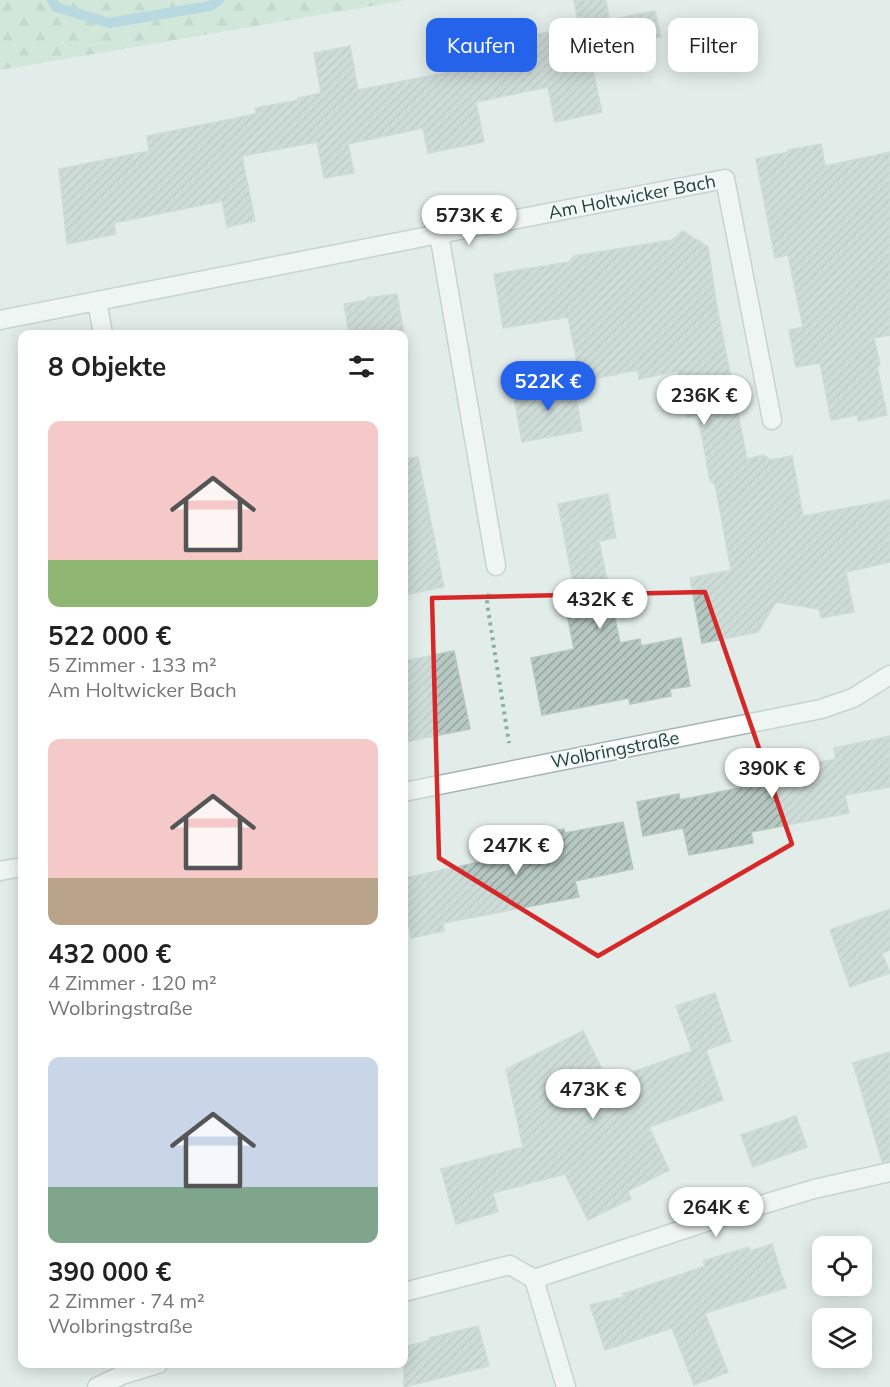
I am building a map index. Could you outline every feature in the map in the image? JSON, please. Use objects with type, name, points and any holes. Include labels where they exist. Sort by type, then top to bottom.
[{"type":"street","name":"Am Holtwicker Bach","points":[[0,320],[725,179],[772,420]]},
{"type":"street","points":[[439,234],[496,566]]},
{"type":"street","points":[[97,301],[102,330]]},
{"type":"street","name":"Wolbringstraße","points":[[408,791],[821,709],[853,698],[890,675]]},
{"type":"street","points":[[0,871],[18,868]]},
{"type":"street","points":[[534,1279],[814,1189],[890,1172]]},
{"type":"street","points":[[408,1291],[510,1265],[534,1279],[566,1387]]},
{"type":"street","points":[[97,1387],[122,1375],[145,1368]]},
{"type":"path","points":[[496,566],[487,603],[513,770]]},
{"type":"highlighted area","points":[[705,592],[792,844],[598,956],[439,858],[432,598]]},
{"type":"green space","points":[[0,0],[407,0],[0,70]]},
{"type":"building","points":[[574,0],[606,0],[609,18],[577,18]]},
{"type":"building","points":[[655,11],[661,37],[656,38],[656,18],[619,18]]},
{"type":"building","points":[[549,32],[549,72],[593,72],[602,112],[555,122],[548,87],[476,102],[484,142],[428,153],[423,128],[348,144],[354,173],[324,178],[317,142],[242,156],[255,221],[227,227],[222,201],[114,223],[116,234],[67,244],[59,169],[149,151],[147,136],[256,114],[255,108],[321,93],[314,53],[350,46],[358,90],[449,72],[537,72],[538,34]]},
{"type":"building","points":[[821,144],[825,166],[890,152],[890,335],[874,338],[880,364],[877,367],[887,415],[858,421],[857,415],[831,420],[820,363],[796,367],[789,330],[803,327],[788,255],[775,258],[756,159]]},
{"type":"building","points":[[683,231],[708,247],[717,307],[747,459],[763,455],[771,460],[792,456],[803,516],[890,500],[890,562],[846,572],[854,612],[821,618],[819,609],[776,602],[758,632],[702,643],[690,578],[731,570],[715,484],[710,481],[698,415],[687,417],[678,371],[639,379],[638,370],[581,381],[568,317],[503,328],[494,274],[569,262],[574,256],[672,240]]},
{"type":"building","points":[[397,294],[403,330],[348,330],[344,304],[367,300],[367,298]]},
{"type":"building","points":[[573,381],[582,431],[522,442],[513,392]]},
{"type":"building","points":[[418,457],[444,587],[408,594],[408,458]]},
{"type":"building","points":[[608,494],[616,538],[599,541],[620,643],[640,639],[641,646],[681,638],[690,686],[670,689],[671,696],[630,704],[629,698],[542,715],[531,658],[574,649],[561,584],[573,582],[558,504]]},
{"type":"building","points":[[454,651],[470,729],[408,741],[408,660]]},
{"type":"building","points":[[890,736],[890,787],[845,795],[849,813],[751,832],[753,843],[689,855],[683,828],[643,836],[637,802],[679,794],[680,800],[759,784],[757,774],[836,759],[834,748]]},
{"type":"building","points":[[623,822],[633,869],[575,881],[579,897],[443,923],[444,931],[411,938],[408,922],[408,877],[504,857],[500,834],[535,829],[536,834],[564,829],[565,833]]},
{"type":"building","points":[[890,909],[890,950],[882,953],[890,973],[850,987],[830,930]]},
{"type":"building","points":[[715,993],[731,1041],[706,1050],[723,1100],[649,1127],[669,1170],[628,1191],[631,1199],[588,1220],[565,1174],[493,1193],[498,1212],[456,1224],[441,1169],[523,1147],[506,1069],[583,1031],[608,1081],[692,1051],[676,1006]]},
{"type":"building","points":[[890,1052],[890,1161],[882,1162],[853,1063]]},
{"type":"building","points":[[796,1116],[807,1147],[753,1167],[741,1135]]},
{"type":"building","points":[[772,1244],[786,1288],[705,1313],[728,1372],[694,1385],[672,1328],[605,1350],[590,1305],[624,1297],[623,1294],[705,1266],[703,1261],[749,1247],[750,1251]]},
{"type":"building","points":[[478,1326],[489,1366],[404,1387],[404,1368],[408,1368],[408,1346],[430,1340],[429,1338]]},
{"type":"waterway","points":[[52,0],[56,7],[109,23],[210,6],[219,0]]}]
